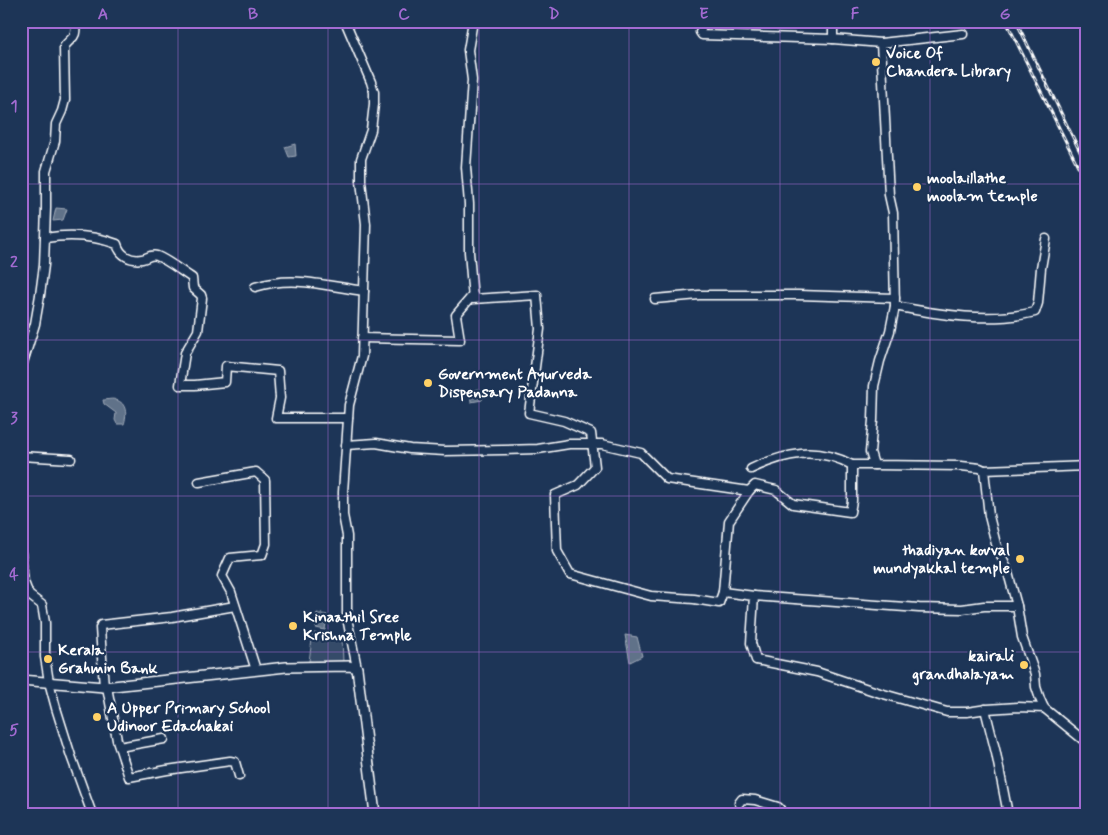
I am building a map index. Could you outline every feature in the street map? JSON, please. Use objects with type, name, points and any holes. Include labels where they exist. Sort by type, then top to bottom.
[{"type":"main road","points":[[21,680],[106,687],[286,667],[349,666],[357,668],[375,814]]},
{"type":"street","points":[[21,368],[35,324],[40,295],[45,238],[46,171],[55,142],[56,124],[65,100],[64,47],[75,36],[75,21]]},
{"type":"street","points":[[345,21],[374,92],[371,130],[361,158],[361,181],[366,224],[362,338],[360,367],[349,405],[342,515],[346,536],[347,618],[357,668]]},
{"type":"street","points":[[474,21],[468,50],[472,80],[466,167],[469,204],[469,252],[473,299],[537,295],[540,328],[528,412],[564,421],[592,433],[595,467],[578,485],[555,495],[557,551],[570,574],[651,596],[719,603],[723,592],[729,521],[749,491],[755,485],[776,490],[793,504],[850,512],[852,501],[852,464]]},
{"type":"street","points":[[704,21],[700,32],[702,35],[833,39],[880,43],[963,34]]},
{"type":"street","points":[[833,21],[833,39]]},
{"type":"street","points":[[874,465],[870,452],[874,420],[874,386],[890,331],[895,302],[893,213],[889,195],[880,43]]},
{"type":"street","points":[[45,238],[79,235],[104,239],[117,244],[120,254],[126,257],[137,259],[151,255],[158,256],[192,278],[193,288],[201,294],[202,298],[198,331],[185,353],[180,385],[225,382],[226,366],[278,371],[280,398],[276,418],[348,418]]},
{"type":"street","points":[[655,299],[699,296],[798,295],[895,302],[974,317],[1006,317],[1035,312],[1038,303],[1046,238]]},
{"type":"street","points":[[255,287],[277,281],[309,282],[364,291]]},
{"type":"street","points":[[362,338],[460,340],[456,316],[473,295]]},
{"type":"street","points":[[346,445],[376,443],[410,449],[445,451],[538,449],[569,444],[602,444],[641,454],[666,479],[749,491]]},
{"type":"street","points":[[751,469],[776,457],[811,453],[832,455],[852,464],[961,466],[984,470],[1087,466]]},
{"type":"street","points":[[21,456],[71,459]]},
{"type":"street","points":[[984,470],[992,529],[996,544],[1008,569],[1022,638],[1030,656],[1036,687],[1044,708],[1087,743]]},
{"type":"street","points":[[199,482],[256,472],[265,480],[266,544],[262,555],[230,558],[222,576],[231,592],[256,670]]},
{"type":"street","points":[[21,553],[24,582],[29,595],[42,605],[45,623],[45,657],[49,682],[71,756],[92,814]]},
{"type":"street","points":[[723,592],[919,608],[962,609],[984,606],[1017,606]]},
{"type":"street","points":[[754,596],[751,643],[756,660],[818,672],[880,693],[948,712],[1018,707],[1044,708]]},
{"type":"street","points":[[235,606],[172,617],[101,625],[100,628],[102,680],[106,687],[119,747],[129,777],[230,762],[235,762],[239,776]]},
{"type":"street","points":[[985,709],[1008,814]]},
{"type":"street","points":[[119,747],[164,739]]},
{"type":"street","points":[[738,803],[742,800],[755,800],[780,808],[781,814]]},
{"type":"shaded area","points":[[295,144],[296,156],[289,157],[285,147]]},
{"type":"shaded area","points":[[56,208],[67,209],[63,220],[53,221]]},
{"type":"shaded area","points":[[480,389],[483,395],[482,400],[471,402],[470,390]]},
{"type":"shaded area","points":[[115,399],[122,404],[126,413],[124,424],[117,424],[115,420],[116,413],[104,404],[103,400]]},
{"type":"shaded area","points":[[317,613],[327,615],[325,630],[316,628]]},
{"type":"shaded area","points":[[313,633],[342,638],[343,662],[309,661]]},
{"type":"shaded area","points":[[625,635],[637,637],[642,656],[630,662]]},
{"type":"railway","points":[[1006,21],[1087,184]]},
{"type":"railway","points":[[1016,21],[1087,166]]},
{"type":"place","name":"Voice Of Chandera Library","points":[[876,62]]},
{"type":"place","name":"moolaillathe moolam temple","points":[[917,187]]},
{"type":"place","name":"Government Ayurveda Dispensary Padanna","points":[[428,383]]},
{"type":"place","name":"thadiyan kovval mundyakkal temple","points":[[1020,559]]},
{"type":"place","name":"Kinaathil Sree Krishna Temple","points":[[293,626]]},
{"type":"place","name":"Kerala Grahmin Bank","points":[[48,659]]},
{"type":"place","name":"kairali grandhalayam","points":[[1024,665]]},
{"type":"place","name":"A Upper Primary School Udinoor Edachakai","points":[[97,717]]}]
